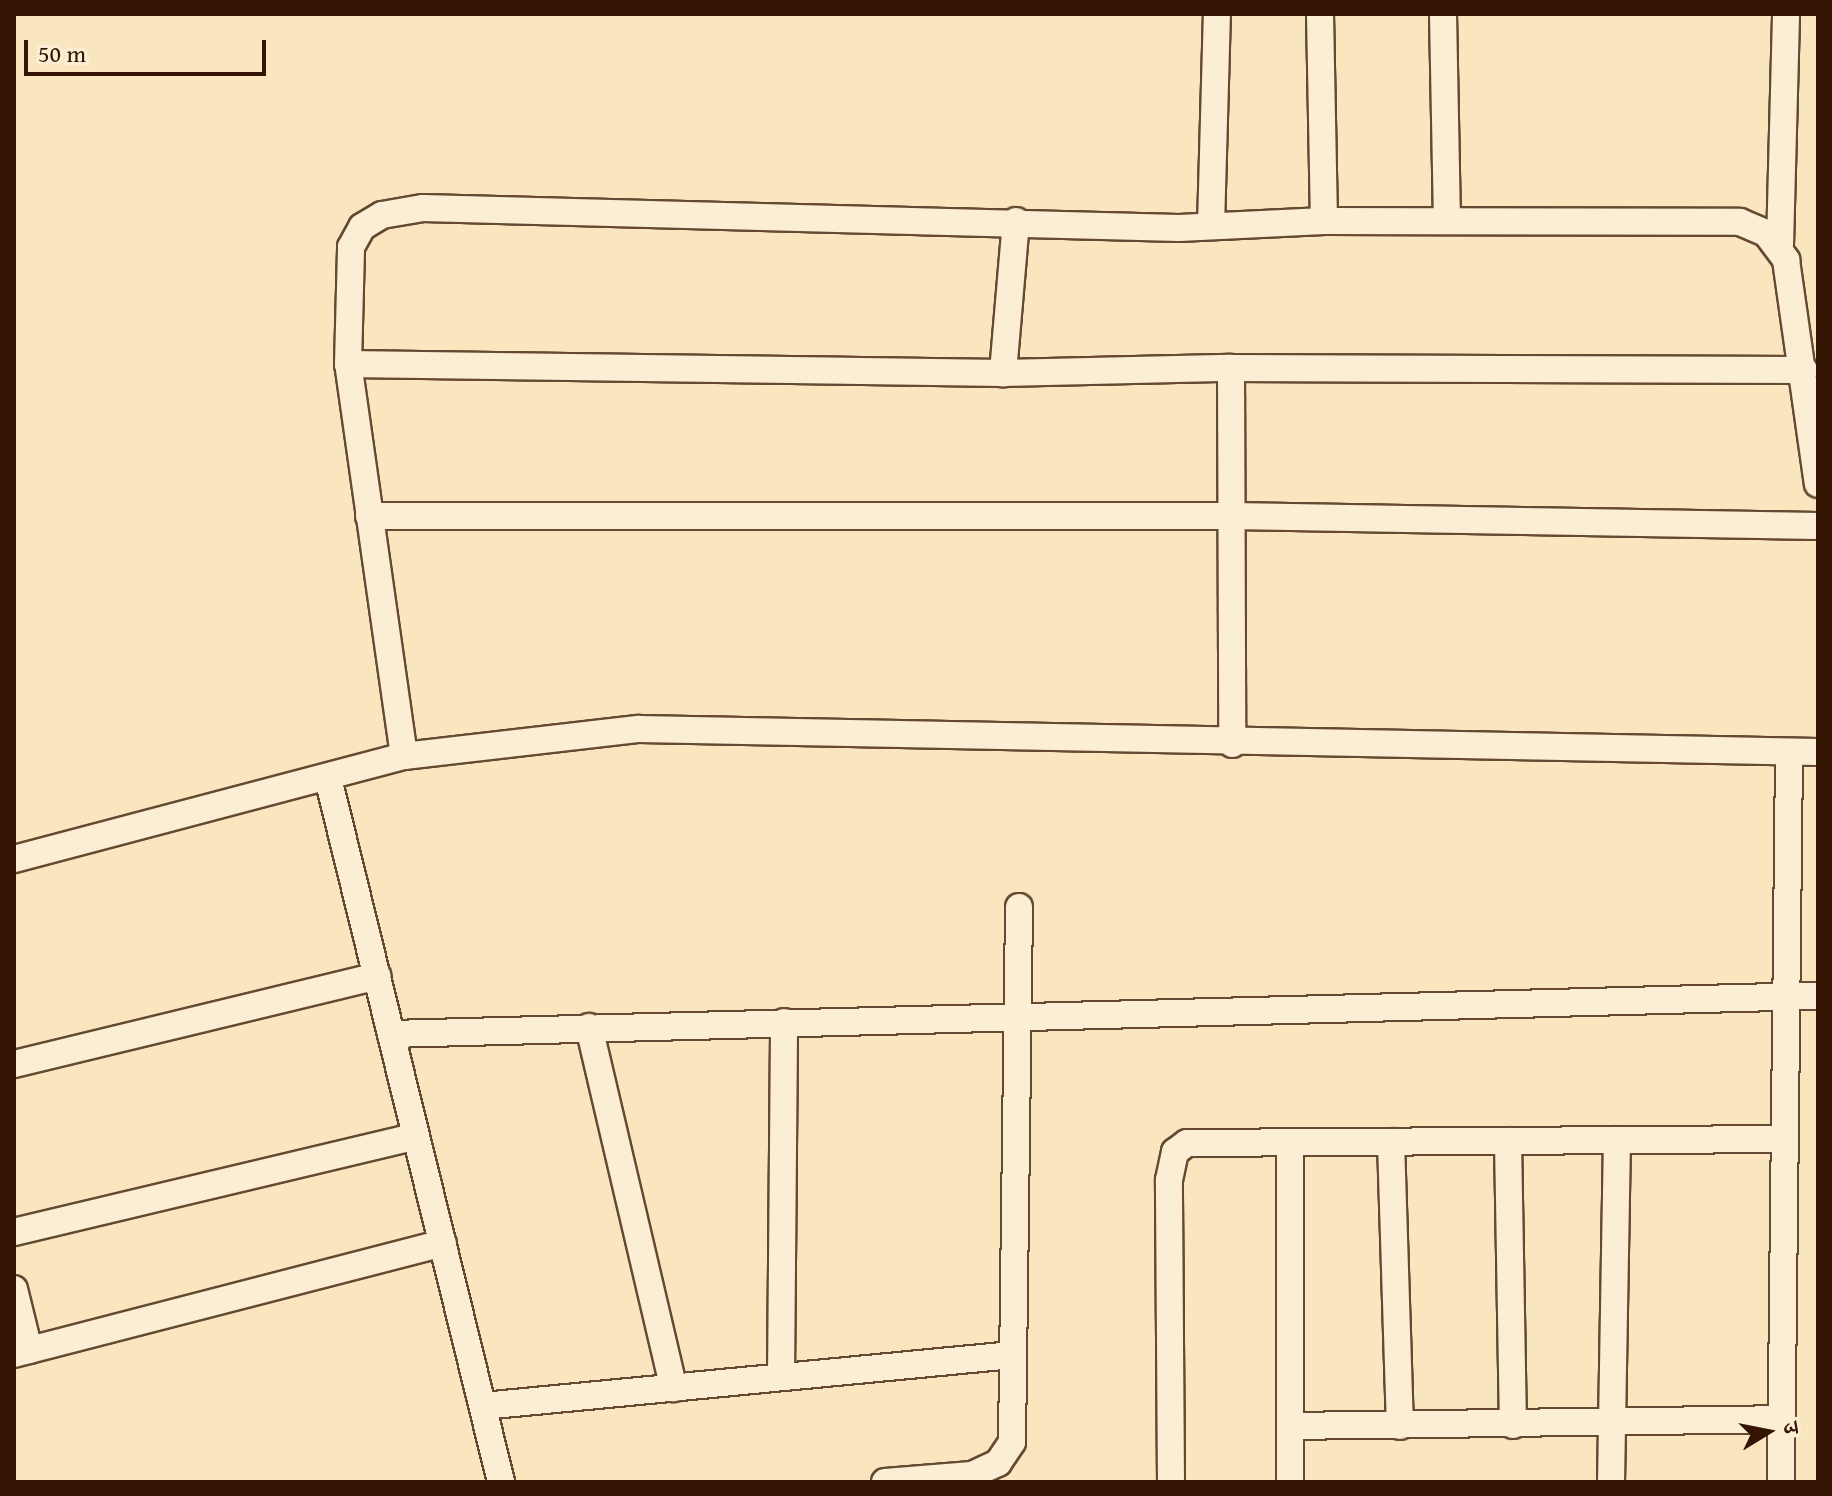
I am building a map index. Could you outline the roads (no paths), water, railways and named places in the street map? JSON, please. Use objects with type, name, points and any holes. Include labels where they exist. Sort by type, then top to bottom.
[{"type":"street","points":[[1211,226],[1217,14]]},
{"type":"street","points":[[1320,14],[1324,221]]},
{"type":"street","points":[[1443,14],[1447,221]]},
{"type":"street","points":[[1786,14],[1780,245],[1804,370],[1818,484]]},
{"type":"street","points":[[404,756],[348,364],[351,247],[362,227],[382,215],[423,208],[1211,226],[1324,221],[1740,222],[1780,245]]},
{"type":"street","points":[[1003,373],[1016,221]]},
{"type":"street","points":[[348,364],[1003,373],[1231,368],[1804,370]]},
{"type":"street","points":[[1231,368],[1232,744]]},
{"type":"street","points":[[369,516],[1232,516],[1818,526]]},
{"type":"street","points":[[14,859],[404,756],[639,729],[1232,744],[1818,752]]},
{"type":"street","points":[[1781,1482],[1789,754]]},
{"type":"street","points":[[328,778],[501,1482]]},
{"type":"street","points":[[885,1482],[972,1478],[998,1463],[1012,1442],[1019,907]]},
{"type":"street","points":[[14,1064],[377,976]]},
{"type":"street","points":[[391,1034],[1818,996]]},
{"type":"street","points":[[781,1377],[784,1022]]},
{"type":"street","points":[[589,1027],[674,1388]]},
{"type":"street","points":[[14,1232],[416,1136]]},
{"type":"street","points":[[1171,1482],[1169,1180],[1175,1152],[1187,1143],[1785,1139]]},
{"type":"street","points":[[1611,1482],[1617,1140]]},
{"type":"street","points":[[1508,1141],[1513,1425]]},
{"type":"street","points":[[1290,1142],[1290,1482]]},
{"type":"street","points":[[1391,1142],[1400,1426]]},
{"type":"street","points":[[14,1289],[22,1352],[443,1243]]},
{"type":"street","points":[[483,1406],[1013,1355]]},
{"type":"street","points":[[1290,1426],[1612,1425],[1781,1419]]}]
